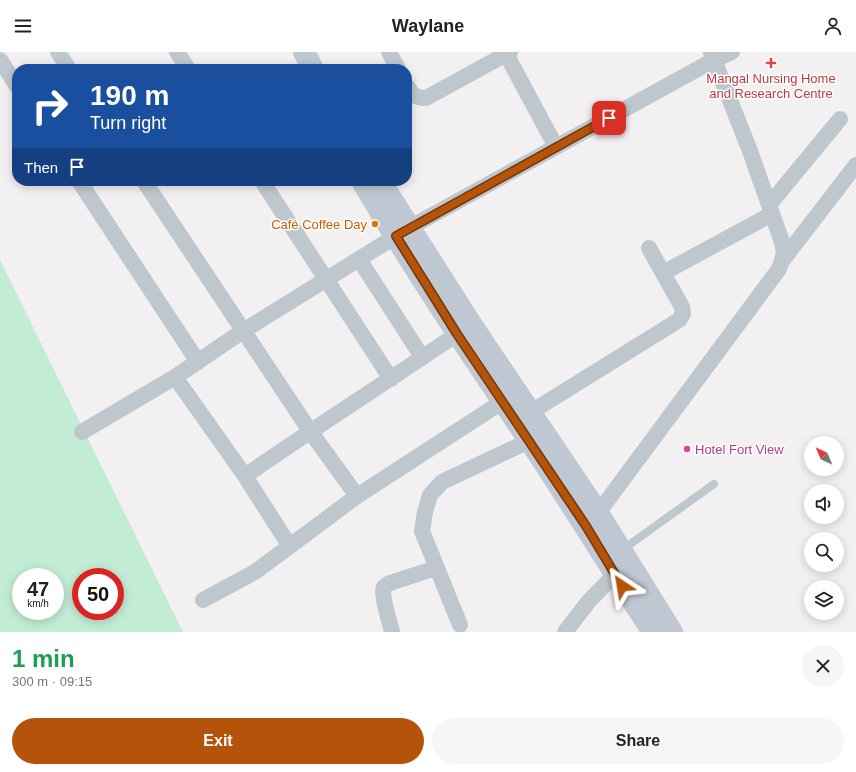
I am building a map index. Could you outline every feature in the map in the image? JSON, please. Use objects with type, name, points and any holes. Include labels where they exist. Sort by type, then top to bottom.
[{"type":"main road","points":[[287,52],[293,64]]},
{"type":"main road","points":[[304,52],[310,64]]},
{"type":"main road","points":[[366,186],[403,232],[531,412],[598,513],[652,632]]},
{"type":"main road","points":[[382,186],[403,232],[457,334],[586,526],[621,562],[672,632]]},
{"type":"street","points":[[58,52],[66,64]]},
{"type":"street","points":[[177,52],[185,64]]},
{"type":"street","points":[[389,52],[395,64]]},
{"type":"street","points":[[82,432],[175,377],[243,331],[403,232],[556,147],[713,56],[732,52]]},
{"type":"street","points":[[412,94],[417,98],[426,98],[507,53],[556,147]]},
{"type":"street","points":[[598,513],[779,269],[784,254],[782,242],[771,209],[713,56]]},
{"type":"street","points":[[0,60],[12,78]]},
{"type":"street","points":[[663,273],[771,209],[840,119]]},
{"type":"street","points":[[782,261],[856,165]]},
{"type":"street","points":[[82,186],[198,362]]},
{"type":"street","points":[[147,186],[310,430],[358,496]]},
{"type":"street","points":[[265,186],[391,378]]},
{"type":"street","points":[[531,412],[679,320],[682,314],[682,307],[649,248]]},
{"type":"street","points":[[359,259],[422,357]]},
{"type":"street","points":[[245,476],[310,430],[457,334]]},
{"type":"street","points":[[175,377],[245,476],[289,545]]},
{"type":"street","points":[[203,600],[255,572],[289,545],[358,496],[502,402]]},
{"type":"street","points":[[460,625],[422,531],[430,495],[442,482],[529,441]]},
{"type":"street","points":[[565,632],[588,601],[621,562]]},
{"type":"street","points":[[392,632],[384,598],[384,587],[390,583],[436,568]]},
{"type":"lane","points":[[621,562],[714,484]]},
{"type":"green space","points":[[0,260],[183,632],[0,632]]},
{"type":"place","name":"Mangal Nursing Home and Research Centre","points":[[771,63]]},
{"type":"place","name":"Café Coffee Day","points":[[375,224]]},
{"type":"place","name":"Hotel Fort View","points":[[687,449]]},
{"type":"route","points":[[609,118],[396,236],[457,334],[586,526],[622,586]]}]
